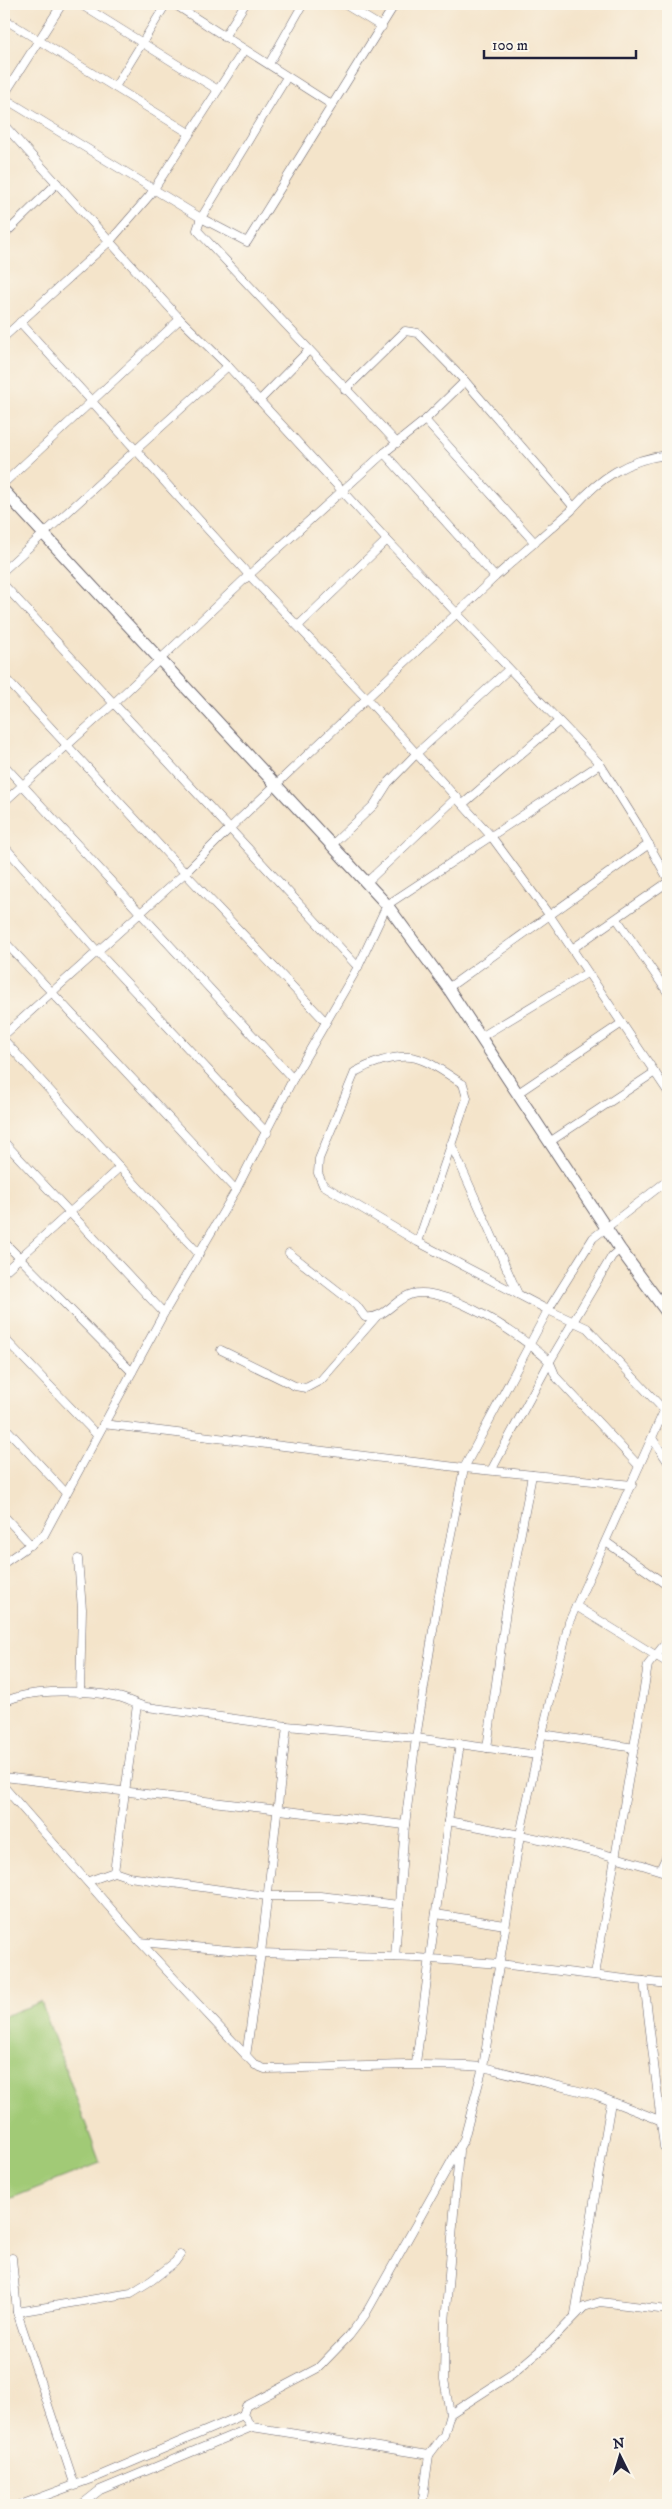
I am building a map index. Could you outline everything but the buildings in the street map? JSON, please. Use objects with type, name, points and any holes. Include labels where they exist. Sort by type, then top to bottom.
[{"type":"main road","points":[[4,491],[333,844],[387,905],[448,988],[620,1248],[668,1314]]},
{"type":"street","points":[[62,4],[4,97],[245,243],[249,241],[396,4]]},
{"type":"street","points":[[80,4],[218,90]]},
{"type":"street","points":[[115,87],[166,4]]},
{"type":"street","points":[[224,37],[245,4]]},
{"type":"street","points":[[269,64],[303,4]]},
{"type":"street","points":[[344,4],[382,27]]},
{"type":"street","points":[[179,5],[224,37],[332,105]]},
{"type":"street","points":[[4,19],[189,133]]},
{"type":"street","points":[[4,337],[111,240],[155,188],[244,50]]},
{"type":"street","points":[[287,77],[201,218],[198,232],[397,443]]},
{"type":"street","points":[[4,125],[111,240],[180,319],[228,366],[344,490],[387,540],[600,764],[649,844],[668,880],[617,919],[572,949]]},
{"type":"street","points":[[4,234],[56,183]]},
{"type":"street","points":[[4,483],[180,319]]},
{"type":"street","points":[[20,322],[249,575],[367,698],[491,836],[550,916],[668,1092]]},
{"type":"street","points":[[345,390],[405,331],[418,332],[466,381],[574,508]]},
{"type":"street","points":[[260,400],[309,350]]},
{"type":"street","points":[[4,570],[228,366]]},
{"type":"street","points":[[4,802],[161,660],[249,575],[384,453],[425,420],[466,381]]},
{"type":"street","points":[[425,420],[535,542]]},
{"type":"street","points":[[384,453],[495,577]]},
{"type":"street","points":[[4,1035],[185,873],[367,698],[495,577],[574,508],[590,490],[615,470],[653,456],[668,455]]},
{"type":"street","points":[[298,626],[387,540]]},
{"type":"street","points":[[4,585],[358,967]]},
{"type":"street","points":[[333,844],[374,805],[388,782],[417,753],[509,670]]},
{"type":"street","points":[[4,677],[326,1022]]},
{"type":"street","points":[[464,804],[558,722]]},
{"type":"street","points":[[4,1563],[44,1535],[96,1435],[236,1190],[267,1133],[293,1079],[358,967],[387,905],[600,764]]},
{"type":"street","points":[[4,765],[293,1079]]},
{"type":"street","points":[[367,882],[457,797]]},
{"type":"street","points":[[448,988],[649,844]]},
{"type":"street","points":[[4,846],[96,951],[267,1133]]},
{"type":"street","points":[[617,919],[668,993]]},
{"type":"street","points":[[4,941],[236,1190]]},
{"type":"street","points":[[481,1037],[587,973]]},
{"type":"street","points":[[518,1093],[622,1023]]},
{"type":"street","points":[[4,1040],[198,1254]]},
{"type":"street","points":[[418,1242],[466,1098],[463,1084],[419,1059],[400,1057],[366,1066],[355,1072],[319,1159],[318,1173],[322,1185],[418,1242],[548,1310],[574,1320],[587,1328],[664,1410]]},
{"type":"street","points":[[551,1141],[655,1072]]},
{"type":"street","points":[[4,1142],[164,1313]]},
{"type":"street","points":[[451,1144],[518,1294]]},
{"type":"street","points":[[4,1272],[120,1167]]},
{"type":"street","points":[[395,1957],[405,1825],[416,1738],[437,1605],[464,1468],[548,1310],[593,1238],[668,1180]]},
{"type":"street","points":[[4,1242],[132,1372]]},
{"type":"street","points":[[492,1469],[550,1361],[612,1256],[620,1248]]},
{"type":"street","points":[[289,1253],[356,1305],[365,1317],[376,1317]]},
{"type":"street","points":[[221,1350],[295,1386],[306,1388],[321,1380],[376,1317],[410,1294],[424,1292],[440,1295],[480,1311],[550,1361],[556,1376],[639,1466]]},
{"type":"street","points":[[4,1338],[96,1435]]},
{"type":"street","points":[[20,2505],[75,2486],[243,2415],[246,2406],[318,2368],[349,2336],[365,2315],[459,2148],[468,2127],[483,2066],[520,1835],[536,1755],[569,1622],[668,1402]]},
{"type":"street","points":[[103,1424],[464,1468],[492,1469],[632,1485]]},
{"type":"street","points":[[4,1426],[66,1493]]},
{"type":"street","points":[[652,1438],[668,1462]]},
{"type":"street","points":[[487,1748],[506,1612],[532,1475]]},
{"type":"street","points":[[4,1516],[31,1545]]},
{"type":"street","points":[[606,1542],[668,1586]]},
{"type":"street","points":[[78,1559],[82,1610],[80,1693]]},
{"type":"street","points":[[576,1606],[668,1663]]},
{"type":"street","points":[[595,1975],[648,1665],[668,1640]]},
{"type":"street","points":[[4,1702],[28,1693],[80,1693],[119,1697],[137,1705],[287,1726],[416,1738],[536,1755]]},
{"type":"street","points":[[114,1872],[137,1705]]},
{"type":"street","points":[[246,2056],[261,1953],[266,1896],[287,1726]]},
{"type":"street","points":[[542,1734],[635,1748]]},
{"type":"street","points":[[416,2063],[460,1744]]},
{"type":"street","points":[[4,1778],[276,1811],[345,1816],[405,1825]]},
{"type":"street","points":[[4,1787],[140,1942],[255,2065],[265,2069],[366,2068],[416,2063],[483,2066],[559,2085],[611,2102],[664,2116]]},
{"type":"street","points":[[448,1821],[616,1857],[664,1871],[668,1853]]},
{"type":"street","points":[[89,1882],[114,1872],[137,1878],[266,1896],[320,1896],[399,1905]]},
{"type":"street","points":[[436,1914],[505,1924]]},
{"type":"street","points":[[140,1942],[261,1953],[395,1957],[500,1964],[668,1984]]},
{"type":"street","points":[[644,1981],[664,2116],[664,2147],[668,2150]]},
{"type":"street","points":[[575,2314],[611,2102]]},
{"type":"street","points":[[422,2505],[429,2455],[444,2434],[450,2414],[444,2379],[445,2323],[459,2148]]},
{"type":"street","points":[[17,2312],[131,2293],[152,2280],[175,2262],[180,2255]]},
{"type":"street","points":[[12,2258],[17,2312],[75,2486]]},
{"type":"street","points":[[450,2414],[512,2374],[551,2341],[575,2314],[592,2303],[600,2302],[668,2310]]},
{"type":"street","points":[[243,2415],[252,2427]]},
{"type":"street","points":[[81,2505],[100,2490],[252,2427],[429,2455]]},
{"type":"green space","points":[[41,2002],[100,2163],[4,2201],[4,2016]]}]
